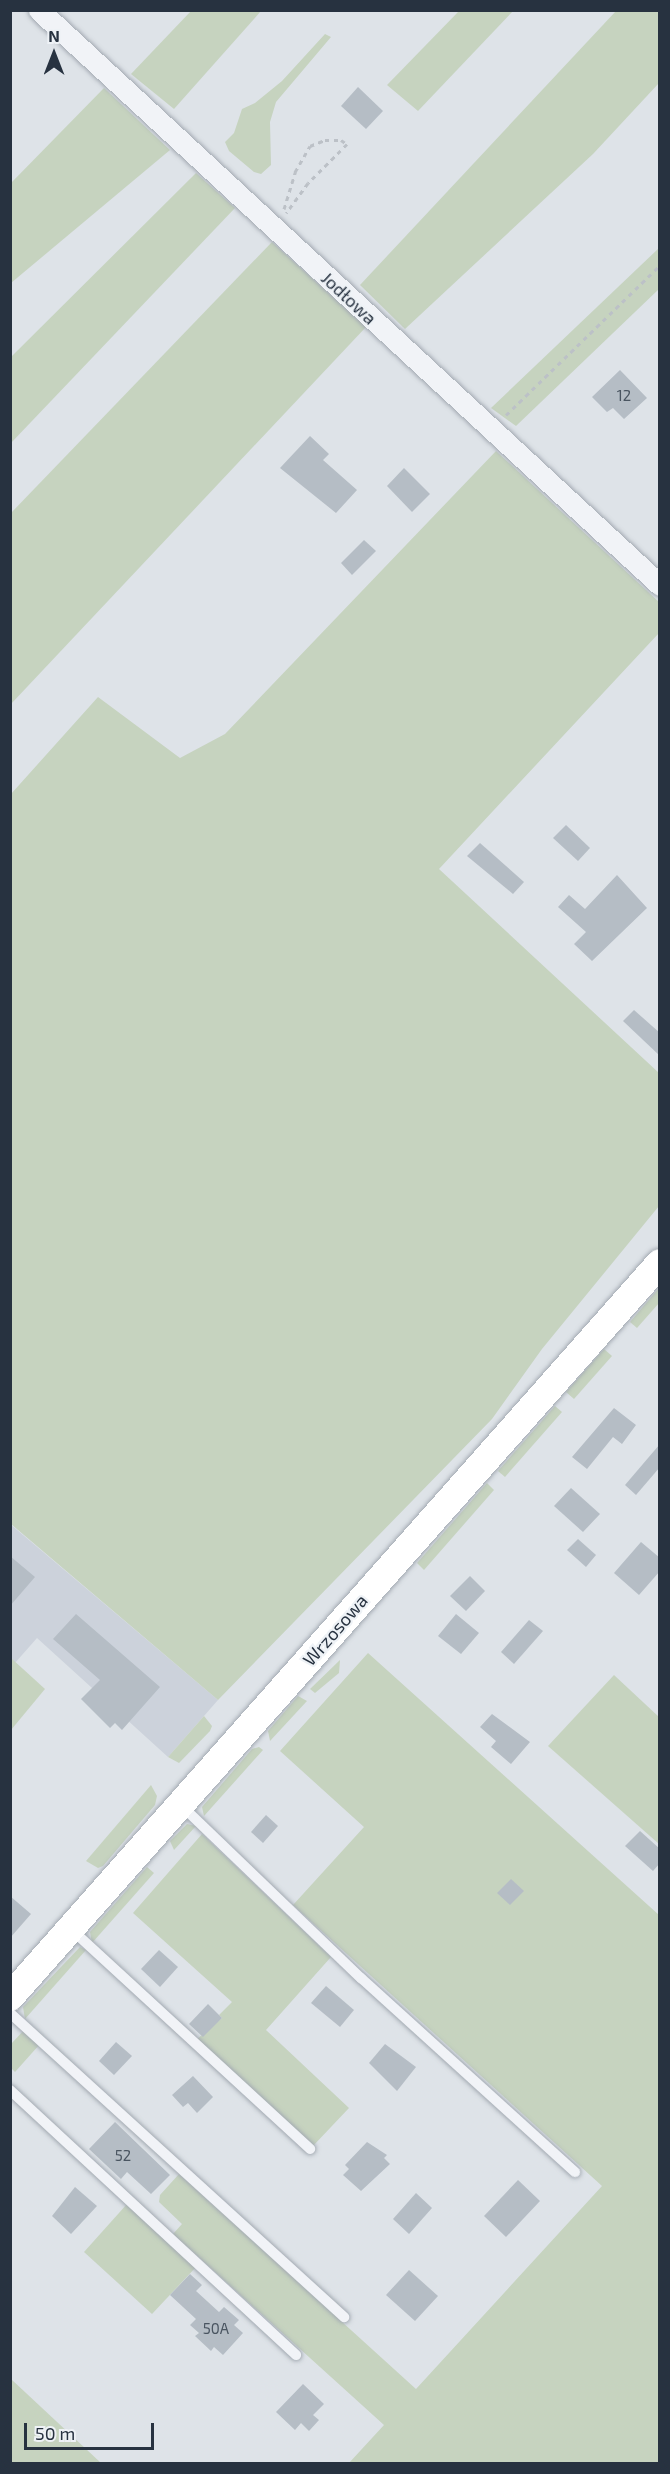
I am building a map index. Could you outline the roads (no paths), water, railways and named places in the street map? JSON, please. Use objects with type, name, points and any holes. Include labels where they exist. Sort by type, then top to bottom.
[{"type":"main road","name":"Wrzosowa","points":[[10,1997],[660,1263]]},
{"type":"street","name":"Jodłowa","points":[[39,10],[660,585]]},
{"type":"lane","points":[[181,1804],[362,1978],[574,2172]]},
{"type":"lane","points":[[71,1929],[310,2150]]},
{"type":"lane","points":[[10,2013],[344,2317]]},
{"type":"lane","points":[[10,2090],[296,2355]]}]
